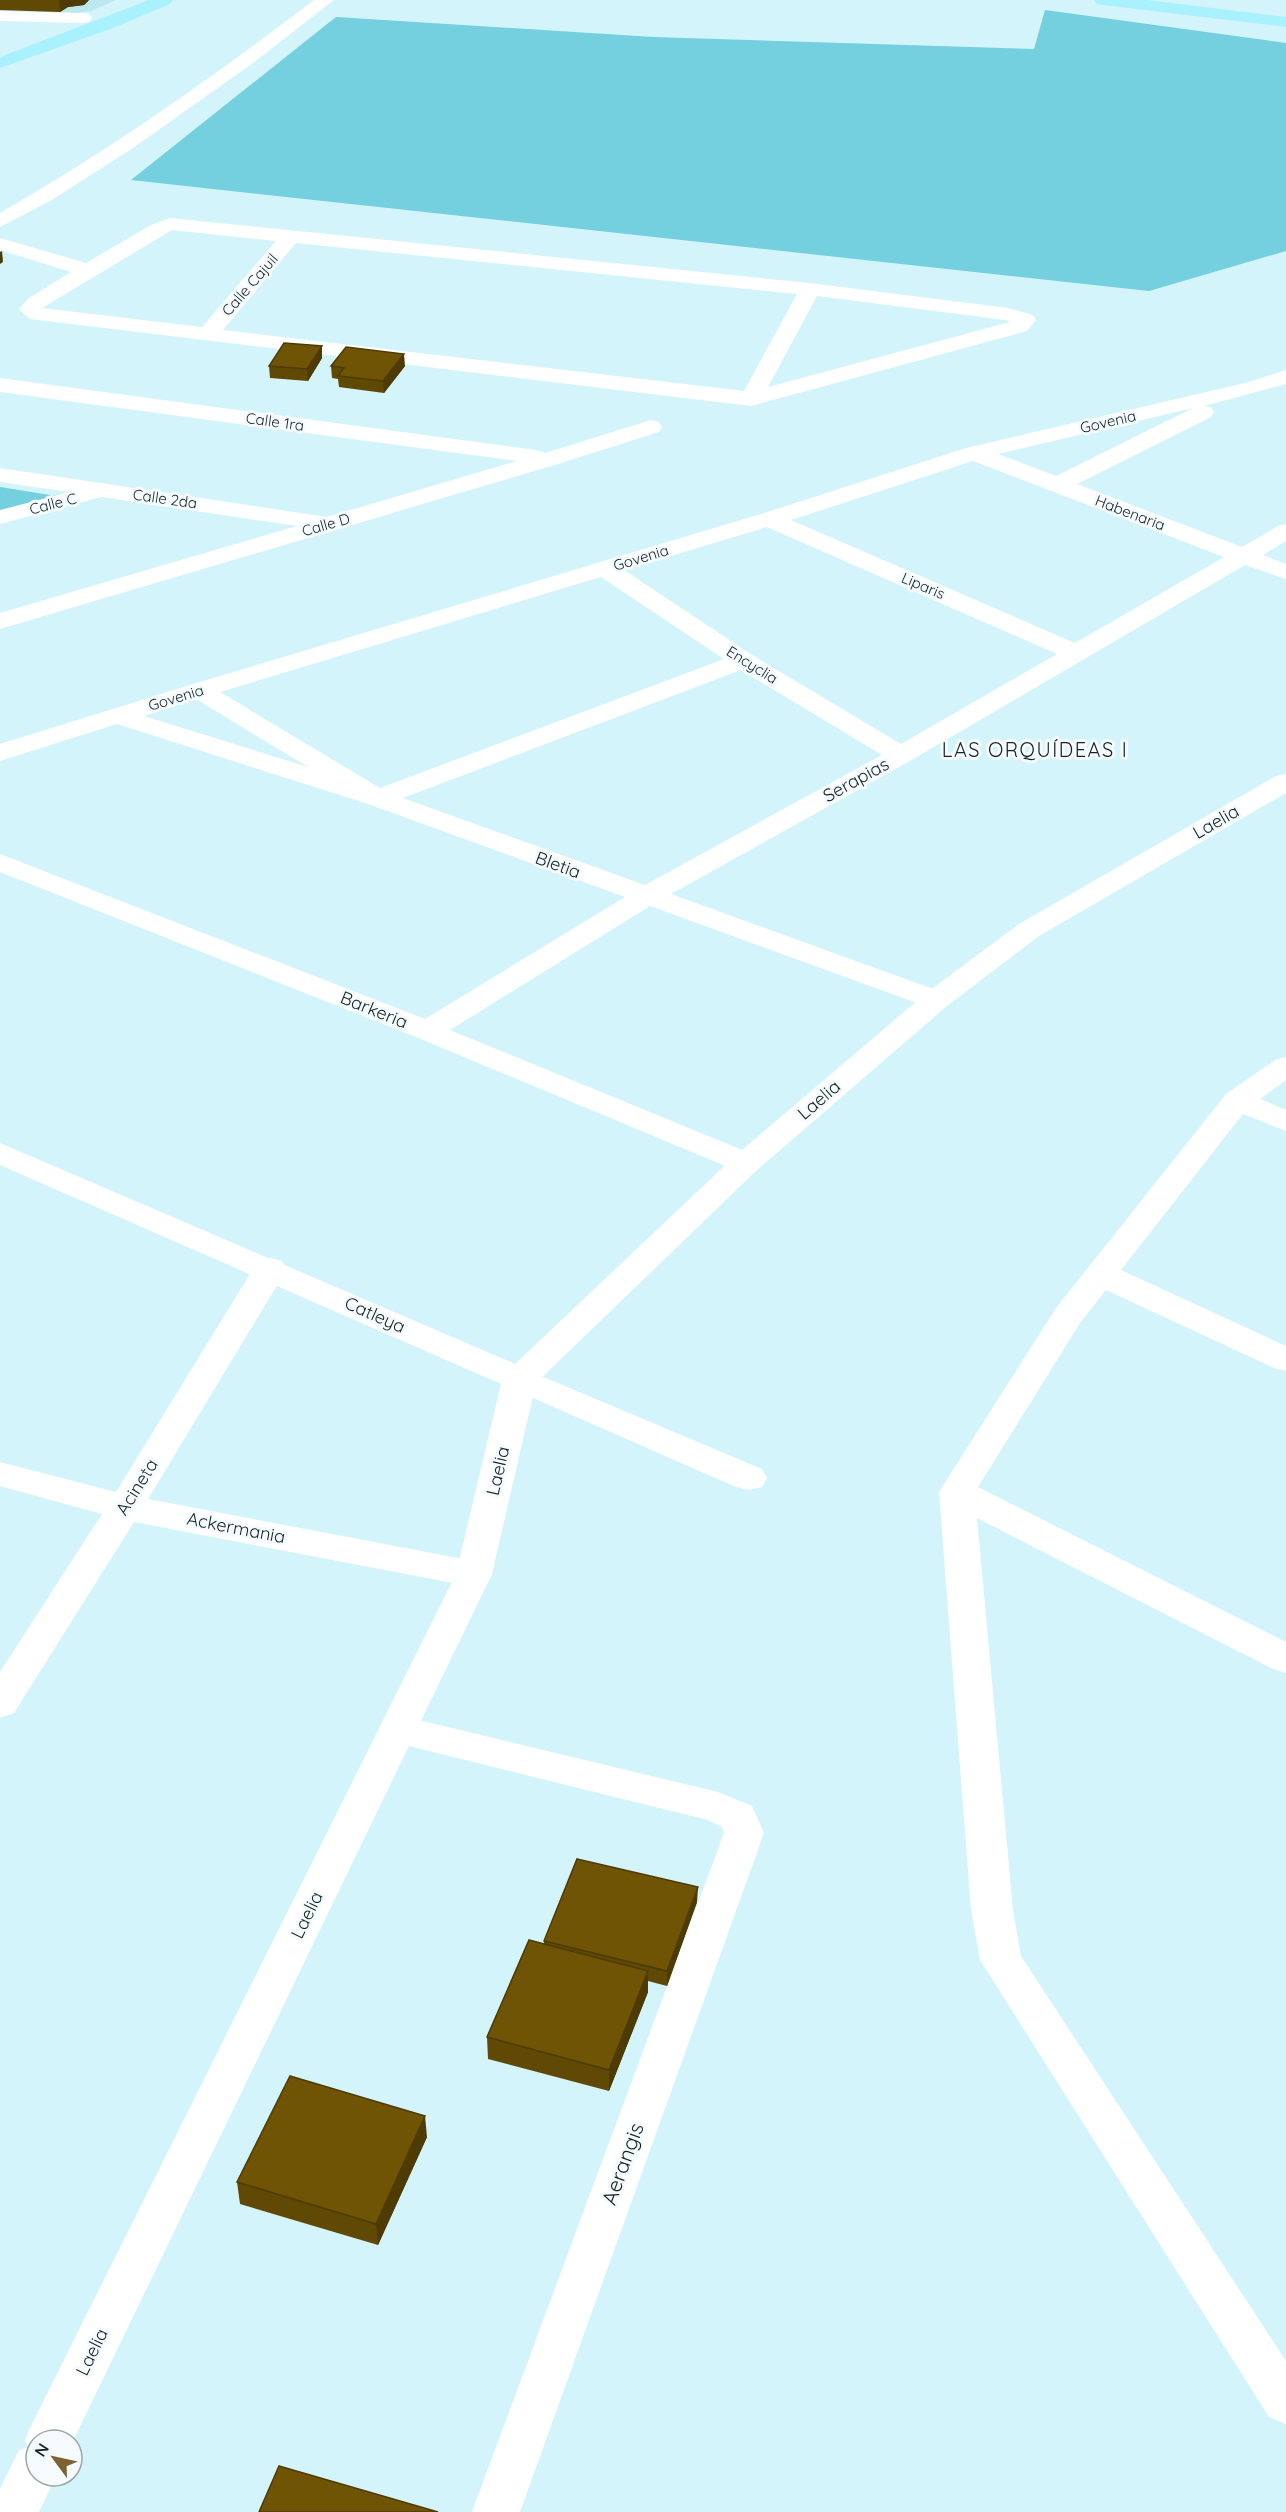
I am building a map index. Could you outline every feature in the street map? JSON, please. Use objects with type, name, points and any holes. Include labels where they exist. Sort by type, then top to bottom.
[{"type":"main road","points":[[0,50],[126,0]]},
{"type":"main road","points":[[0,63],[107,24],[164,0]]},
{"type":"main road","points":[[1103,0],[1286,22]]},
{"type":"main road","points":[[1199,0],[1286,10]]},
{"type":"street","points":[[0,221],[88,169],[153,125],[260,50],[325,0]]},
{"type":"street","points":[[0,16],[83,18]]},
{"type":"street","points":[[170,224],[810,290],[1008,314],[1025,320],[1019,326],[751,399],[38,314],[30,309],[36,302],[90,271],[170,224]]},
{"type":"street","name":"Calle Cajuil","points":[[207,335],[292,235]]},
{"type":"street","points":[[0,244],[90,271]]},
{"type":"street","points":[[751,399],[810,290]]},
{"type":"street","name":"Govenia","points":[[0,753],[199,690],[769,519],[974,453],[1251,388],[1286,376]]},
{"type":"street","name":"Calle 1ra","points":[[0,386],[550,459]]},
{"type":"street","points":[[1057,485],[1251,388]]},
{"type":"street","name":"Calle D","points":[[0,621],[550,459],[651,427]]},
{"type":"street","name":"Habenaria","points":[[974,453],[1286,572]]},
{"type":"street","name":"Calle 2da","points":[[0,475],[330,524]]},
{"type":"street","name":"Calle C","points":[[0,517],[107,491]]},
{"type":"street","name":"Liparis","points":[[769,519],[1076,653]]},
{"type":"street","name":"Serapias","points":[[428,1031],[645,897],[902,755],[1286,531]]},
{"type":"street","name":"Encyclia","points":[[605,569],[743,660],[902,755]]},
{"type":"street","points":[[118,716],[378,798],[743,660]]},
{"type":"street","name":"Bletia","points":[[199,690],[378,798],[645,897],[936,1000]]},
{"type":"street","name":"Laelia","points":[[55,2428],[474,1574],[520,1378],[746,1164],[936,1000],[1029,930],[1286,782]]},
{"type":"street","name":"Barkeria","points":[[0,862],[428,1031],[746,1164]]},
{"type":"street","points":[[1286,1066],[1237,1101],[1068,1316],[957,1492],[992,1910],[1001,1960],[1286,2402]]},
{"type":"street","points":[[1237,1101],[1286,1121]]},
{"type":"street","name":"Catleya","points":[[0,1153],[749,1478]]},
{"type":"street","name":"Acineta","points":[[0,1703],[125,1507],[270,1269]]},
{"type":"street","points":[[1101,1274],[1286,1360]]},
{"type":"street","name":"Ackermania","points":[[0,1474],[125,1507],[474,1574]]},
{"type":"street","points":[[957,1492],[1286,1659]]},
{"type":"street","name":"Aerangis","points":[[398,1730],[718,1807],[738,1817],[744,1833],[504,2510]]},
{"type":"street","points":[[14,2512],[25,2488]]},
{"type":"shaded area","points":[[0,0],[116,0],[91,11],[66,15],[0,12]]},
{"type":"shaded area","points":[[1045,10],[1286,43],[1286,251],[1149,291],[131,180],[336,17],[653,37],[1034,49]]},
{"type":"shaded area","points":[[0,487],[56,496],[0,511]]},
{"type":"building","points":[[284,343],[322,346],[307,369],[269,366]]},
{"type":"building","points":[[346,347],[404,354],[383,381],[338,376],[344,368],[331,366]]},
{"type":"building","points":[[577,1859],[698,1887],[667,1971],[544,1941]]},
{"type":"building","points":[[529,1940],[648,1971],[609,2070],[487,2037]]},
{"type":"building","points":[[290,2076],[425,2116],[376,2224],[237,2182]]},
{"type":"building","points":[[279,2466],[438,2512],[259,2512]]},
{"type":"district","name":"LAS ORQUÍDEAS I","points":[[1035,750]]}]
